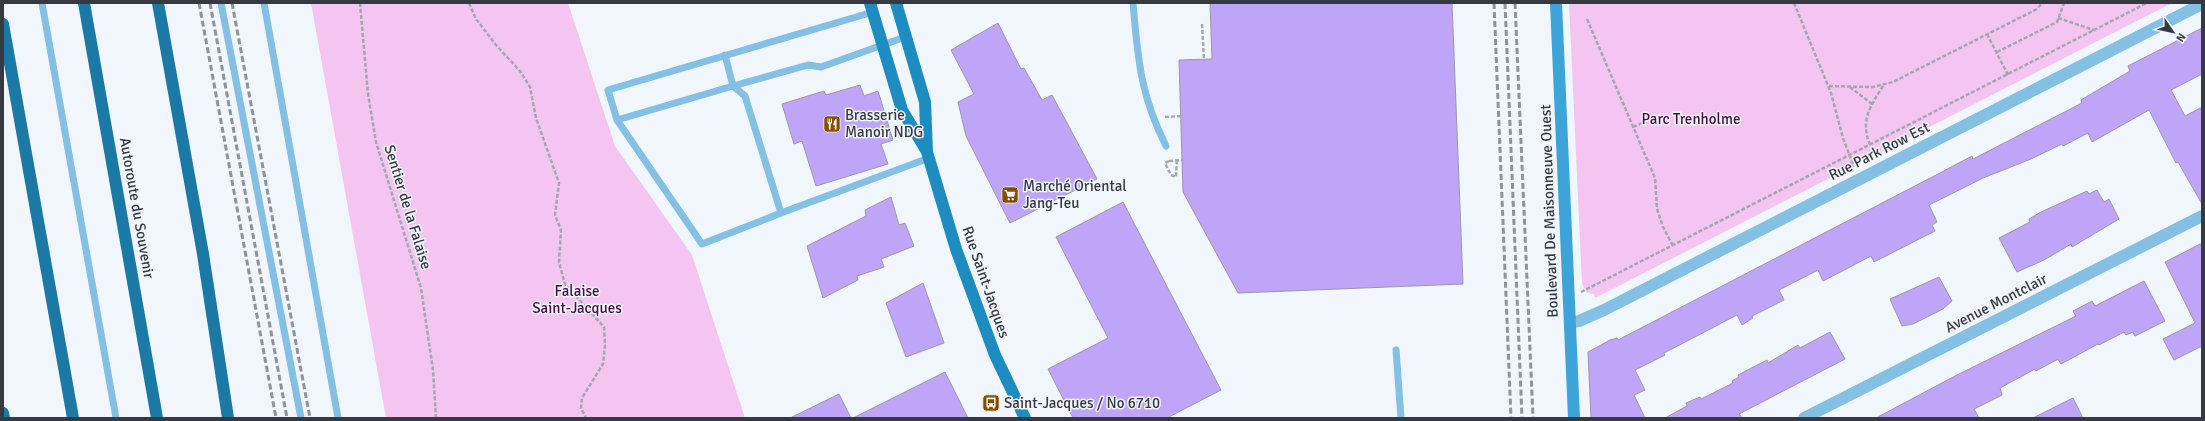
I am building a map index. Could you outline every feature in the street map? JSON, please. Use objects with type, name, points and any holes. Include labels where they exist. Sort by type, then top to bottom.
[{"type":"highway","name":"Autoroute du Souvenir","points":[[84,3],[157,418]]},
{"type":"highway","points":[[158,3],[203,254],[228,418]]},
{"type":"highway","points":[[3,24],[73,418]]},
{"type":"highway","points":[[3,413],[4,418]]},
{"type":"main road","name":"Rue Saint-Jacques","points":[[896,3],[924,102],[928,155]]},
{"type":"main road","name":"Rue Saint-Jacques","points":[[871,7],[902,110],[928,155],[973,299],[995,355],[1025,418]]},
{"type":"street","name":"Boulevard De Maisonneuve Ouest","points":[[1556,3],[1574,418]]},
{"type":"street","name":"Rue Park Row Est","points":[[1570,323],[1589,317],[1611,306],[2202,4]]},
{"type":"street","name":"Avenue Montclair","points":[[1804,418],[2202,216]]},
{"type":"lane","points":[[42,3],[116,418]]},
{"type":"lane","points":[[222,3],[262,221],[301,418]]},
{"type":"lane","points":[[264,3],[338,418]]},
{"type":"lane","points":[[1133,3],[1141,80],[1149,109],[1166,146]]},
{"type":"lane","points":[[871,7],[725,55],[608,90],[617,120],[702,244],[928,155]]},
{"type":"lane","points":[[617,120],[808,65],[821,67],[905,37]]},
{"type":"lane","points":[[725,55],[733,86],[745,96],[781,213]]},
{"type":"lane","points":[[1396,350],[1401,418]]},
{"type":"path","name":"Sentier de la Falaise","points":[[360,3],[368,94],[376,142],[420,288],[434,370],[436,418]]},
{"type":"path","points":[[470,3],[476,19],[496,46],[520,71],[530,87],[536,118],[559,183],[555,215],[561,230],[558,262],[565,284],[604,327],[605,345],[603,364],[582,398],[581,408],[586,418]]},
{"type":"path","points":[[1794,3],[1829,86],[1848,156],[1854,167]]},
{"type":"path","points":[[1829,86],[1850,87],[1884,85],[2037,9],[2042,3]]},
{"type":"path","points":[[1997,52],[2057,22],[2064,3]]},
{"type":"path","points":[[1583,292],[2147,3]]},
{"type":"path","points":[[2058,18],[2094,30]]},
{"type":"path","points":[[1587,19],[1655,178],[1657,209],[1663,227],[1673,246]]},
{"type":"path","points":[[1202,24],[1204,59]]},
{"type":"path","points":[[1987,34],[2008,75]]},
{"type":"path","points":[[1870,145],[1865,127],[1872,104],[1884,85]]},
{"type":"path","points":[[1850,87],[1872,104]]},
{"type":"path","points":[[1160,117],[1181,116]]},
{"type":"path","points":[[1633,127],[1647,121]]},
{"type":"path","points":[[1165,154],[1169,160]]},
{"type":"path","points":[[1177,160],[1176,178],[1172,175],[1165,164],[1169,160],[1177,160],[1182,160]]},
{"type":"green space","name":"Falaise Saint-Jacques","points":[[311,3],[568,3],[615,146],[692,255],[745,418],[386,418]]},
{"type":"green space","name":"Parc Trenholme","points":[[1569,3],[2172,3],[1595,298],[1594,294],[1586,292],[1582,283]]},
{"type":"building","points":[[1210,3],[1452,3],[1463,284],[1238,293],[1183,192],[1179,60],[1212,59]]},
{"type":"building","points":[[998,23],[1021,69],[1024,68],[1042,100],[1052,95],[1097,179],[1010,223],[966,136],[958,102],[974,94],[951,50]]},
{"type":"building","points":[[2202,28],[2202,74],[2171,90],[2185,116],[2202,107],[2202,204],[2178,162],[2176,163],[2149,110],[2092,142],[2088,133],[2063,146],[2062,144],[2031,159],[1983,178],[1929,205],[1937,222],[1932,225],[1935,231],[1874,262],[1871,256],[1823,281],[1818,270],[1779,290],[1784,300],[1752,316],[1753,318],[1742,325],[1737,315],[1635,370],[1645,390],[1634,395],[1645,418],[1591,418],[1588,352],[1610,340],[1617,338],[1618,340],[1972,156],[1973,159],[2082,103],[2081,100],[2130,71],[2128,66]]},
{"type":"building","points":[[860,85],[864,96],[878,91],[893,140],[881,144],[888,164],[816,186],[802,141],[794,144],[782,104],[824,91],[826,95]]},
{"type":"building","points":[[2097,190],[2104,202],[2109,199],[2119,219],[2072,247],[2071,244],[2044,260],[2017,272],[1999,238],[2030,222],[2029,219],[2041,212],[2087,191],[2089,194]]},
{"type":"building","points":[[891,197],[899,225],[905,223],[914,246],[881,259],[884,267],[857,276],[858,280],[823,298],[807,246],[866,216],[865,210]]},
{"type":"building","points":[[1123,202],[1221,390],[1167,418],[1073,418],[1048,369],[1108,338],[1056,237]]},
{"type":"building","points":[[2202,243],[2202,346],[2174,360],[2163,339],[2195,323],[2165,262]]},
{"type":"building","points":[[1939,277],[1952,301],[1943,309],[1913,324],[1902,326],[1890,299]]},
{"type":"building","points":[[2144,281],[2165,321],[2135,336],[2133,332],[2126,335],[2124,332],[2061,364],[2058,359],[2036,371],[2035,369],[2000,388],[2002,395],[1974,409],[1979,418],[1876,418],[1955,376],[2076,316],[2073,311],[2092,301],[2095,306]]},
{"type":"building","points":[[923,283],[944,343],[906,357],[886,303]]},
{"type":"building","points":[[1830,332],[1845,359],[1739,414],[1742,418],[1665,418],[1687,406],[1686,403],[1700,397],[1701,399],[1733,383],[1732,381],[1739,377],[1738,375],[1767,360],[1768,363],[1798,345],[1800,348]]},
{"type":"building","points":[[945,372],[968,418],[853,418]]},
{"type":"building","points":[[839,394],[851,418],[790,418]]},
{"type":"building","points":[[2073,398],[2083,418],[2033,418]]},
{"type":"railway","points":[[199,3],[276,418]]},
{"type":"railway","points":[[210,3],[287,418]]},
{"type":"railway","points":[[232,3],[310,418]]},
{"type":"railway","points":[[1494,3],[1511,418]]},
{"type":"railway","points":[[1505,3],[1522,418]]},
{"type":"railway","points":[[1515,3],[1533,418]]},
{"type":"place","name":"Brasserie Manoir NDG","points":[[832,124]]},
{"type":"place","name":"Marché Oriental Jang-Teu","points":[[1010,195]]},
{"type":"place","name":"Saint-Jacques / No 6710","points":[[991,403]]}]
